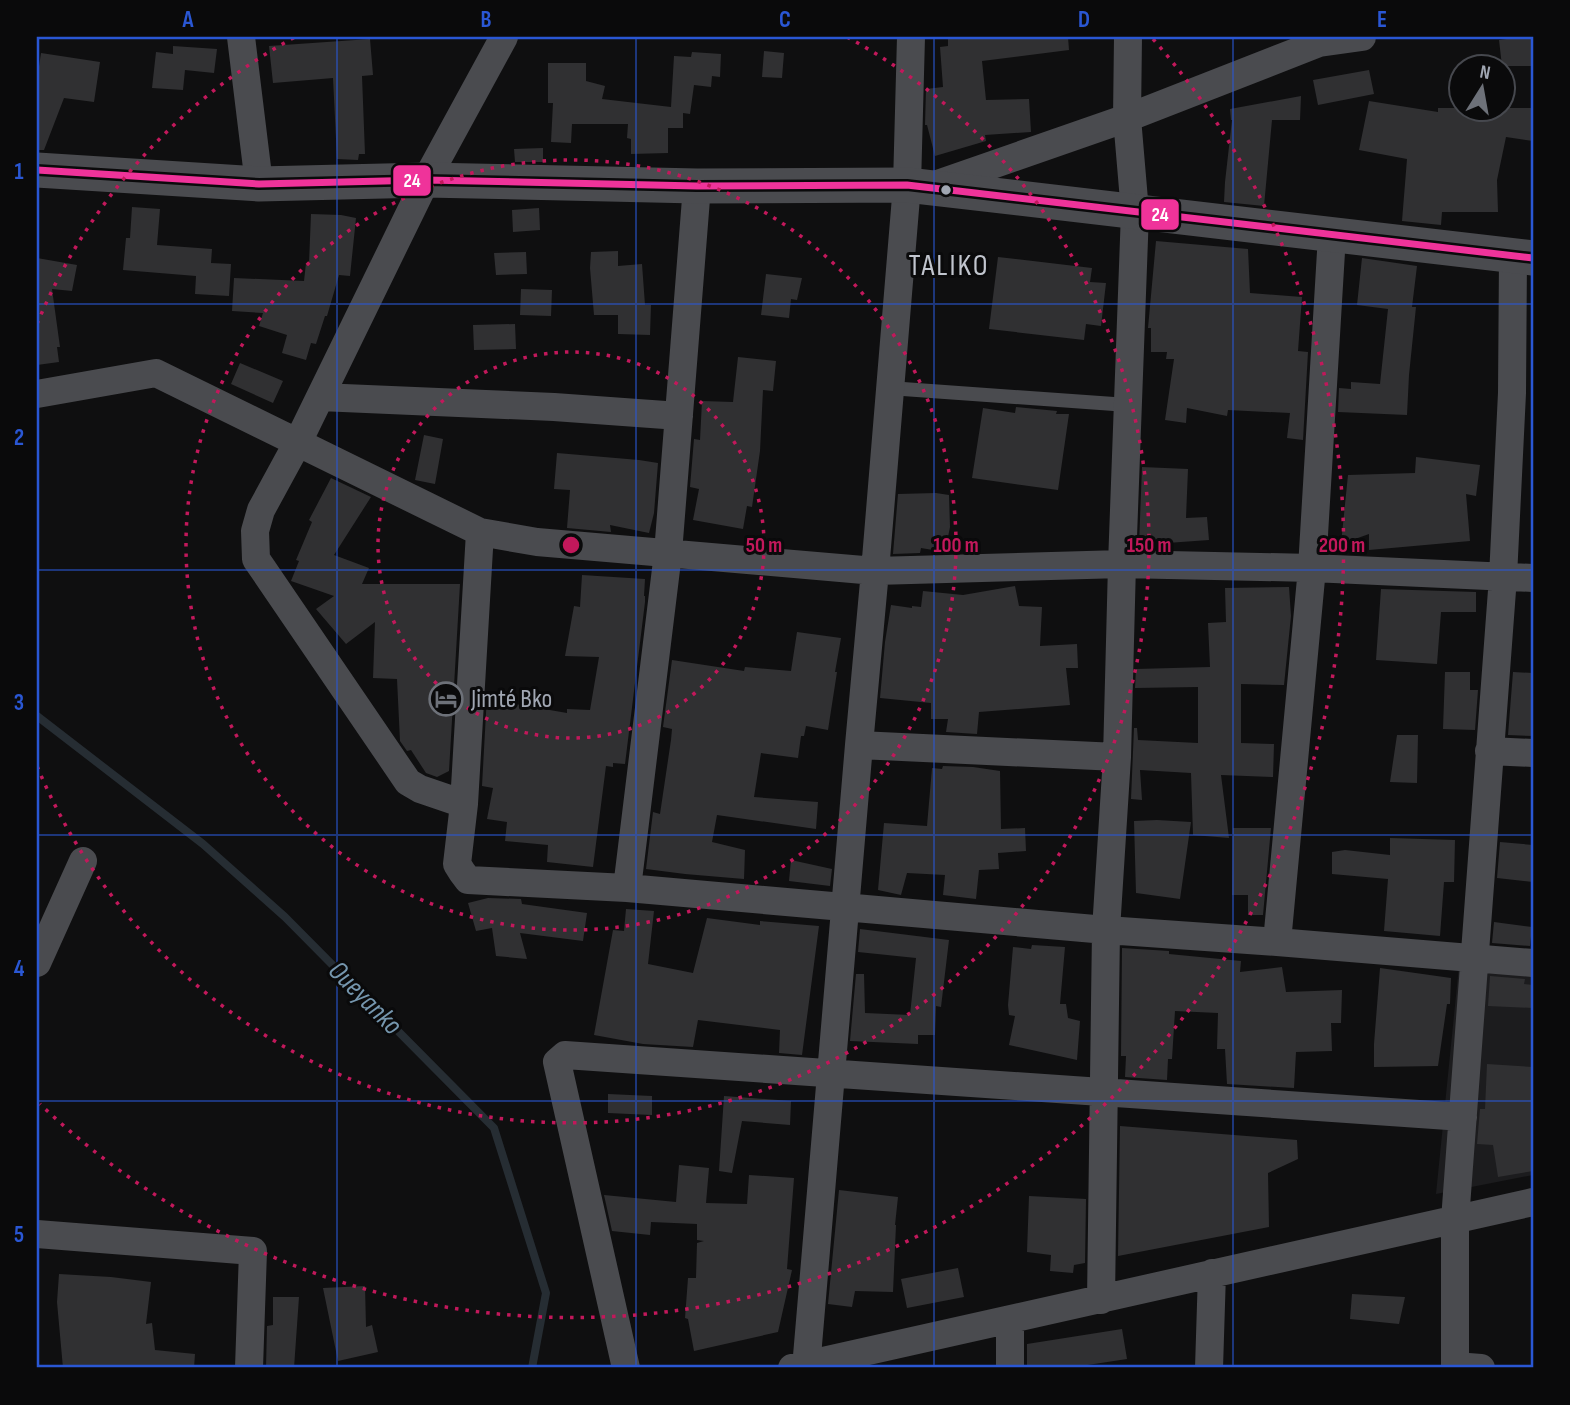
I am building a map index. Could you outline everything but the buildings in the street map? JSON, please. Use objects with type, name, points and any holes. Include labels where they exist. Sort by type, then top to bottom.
[{"type":"street","points":[[241,37],[259,184]]},
{"type":"street","points":[[464,804],[420,789],[408,782],[256,559],[255,531],[261,510],[298,442],[426,180],[504,37]]},
{"type":"street","points":[[911,37],[916,187],[889,388],[876,571],[801,1367],[1533,1202]]},
{"type":"street","points":[[1101,1300],[1106,930],[1118,757],[1135,212],[1127,118],[1128,37]]},
{"type":"street","points":[[916,187],[1127,118],[1310,40],[1362,37]]},
{"type":"street","points":[[37,170],[259,184],[426,180],[697,187],[916,187],[1523,257],[1523,393],[1503,577],[1455,1220],[1464,1368]]},
{"type":"street","points":[[627,888],[668,553],[697,187]]},
{"type":"street","points":[[1277,942],[1312,568],[1332,235]]},
{"type":"street","points":[[37,394],[156,373],[480,532],[537,541],[876,571],[1122,564],[1312,568],[1533,578]]},
{"type":"street","points":[[320,397],[679,416]]},
{"type":"street","points":[[480,532],[464,804],[457,864],[468,880],[627,888],[1106,930],[1533,963]]},
{"type":"street","points":[[859,745],[1118,757]]},
{"type":"street","points":[[1489,751],[1533,753]]},
{"type":"street","points":[[37,963],[83,861]]},
{"type":"street","points":[[626,1368],[558,1062],[565,1055],[1464,1117]]},
{"type":"street","points":[[37,1234],[253,1251],[249,1368]]},
{"type":"street","points":[[1209,1368],[1212,1273]]},
{"type":"street","points":[[1010,1320],[1010,1368]]},
{"type":"lane","points":[[889,388],[1128,405]]},
{"type":"shaded area","points":[[1461,946],[1533,952],[1533,1175],[1436,1194]]},
{"type":"waterway","name":"Oueyanko","points":[[37,716],[203,844],[285,917],[494,1128],[546,1293],[532,1368]]},
{"type":"transit line","name":"24","points":[[37,170],[259,184],[426,180],[697,186],[907,185],[1533,258]]},
{"type":"place","name":"Jimté Bko","points":[[446,699]]},
{"type":"district","name":"TALIKO","points":[[949,266]]}]
